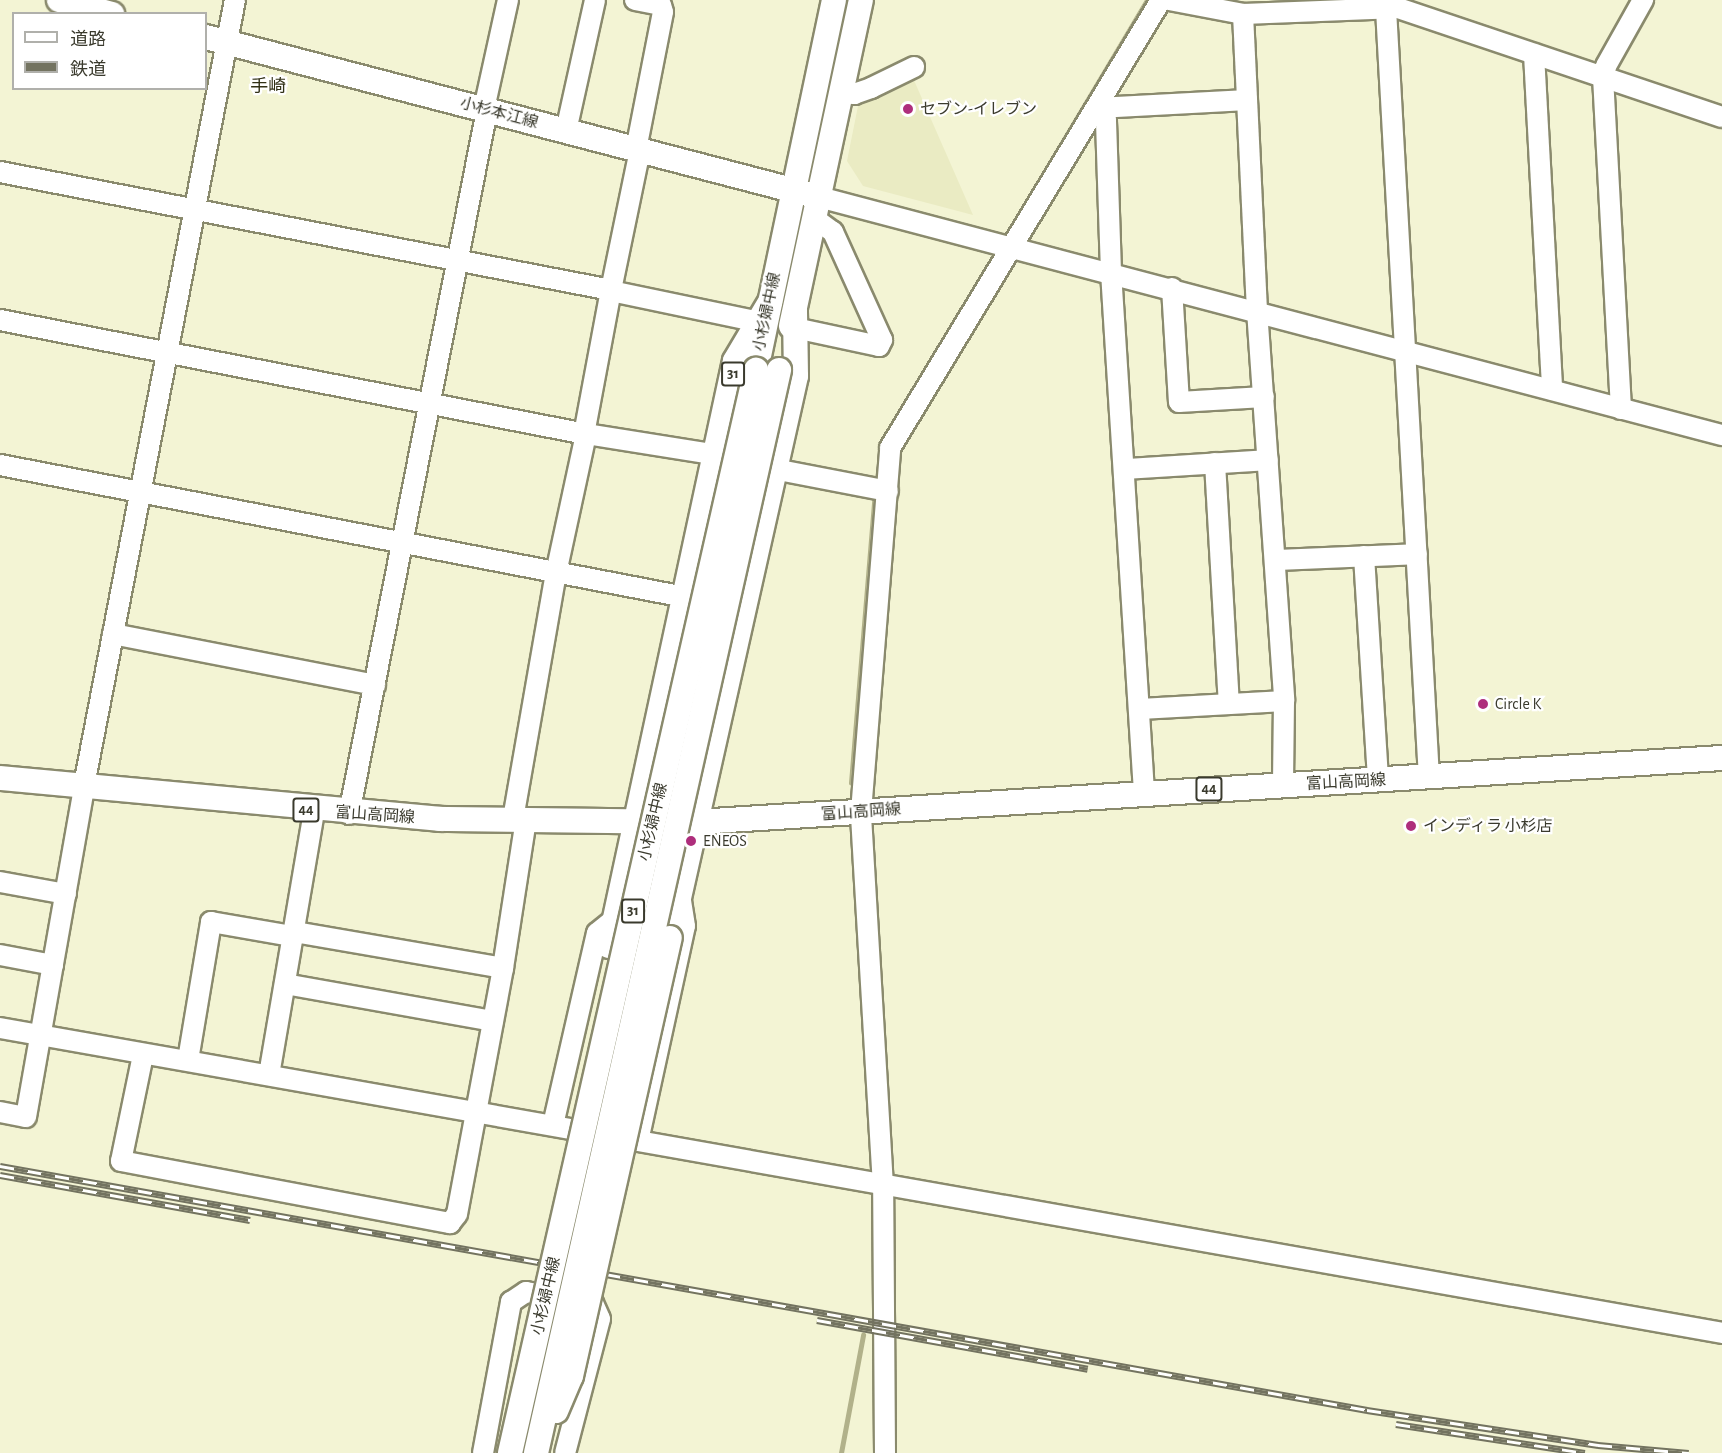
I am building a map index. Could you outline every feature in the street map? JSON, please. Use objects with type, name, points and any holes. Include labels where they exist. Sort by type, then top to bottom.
[{"type":"main road","points":[[58,0],[104,12]]},
{"type":"main road","points":[[792,190],[834,0]]},
{"type":"main road","points":[[816,208],[861,0]]},
{"type":"main road","name":"小杉本江線","points":[[216,40],[792,190],[816,208]]},
{"type":"main road","name":"小杉婦中線","points":[[537,1453],[767,370],[764,312],[792,190]]},
{"type":"main road","name":"小杉婦中線","points":[[510,1453],[767,370],[795,319],[816,208]]},
{"type":"main road","name":"31","points":[[510,1453],[517,1355],[609,946],[634,819],[718,455],[735,362],[764,312]]},
{"type":"main road","name":"31","points":[[537,1453],[571,1377],[796,376],[795,319]]},
{"type":"main road","name":"富山高岡線","points":[[0,778],[349,814],[696,822],[1144,792],[1429,778],[1722,758]]},
{"type":"street","points":[[0,1112],[26,1117],[113,634],[193,210],[216,40],[235,0]]},
{"type":"street","points":[[349,814],[459,261],[508,0]]},
{"type":"street","points":[[566,130],[595,0]]},
{"type":"street","points":[[143,1055],[131,1098],[122,1161],[450,1223],[457,1214],[503,968],[520,819],[556,573],[585,434],[663,12],[661,5],[635,0]]},
{"type":"street","points":[[885,1453],[883,1186],[861,812],[890,448],[1010,247],[1098,108],[1161,0]]},
{"type":"street","points":[[1169,0],[1242,14],[1395,6],[1603,79],[1722,117]]},
{"type":"street","points":[[1621,410],[1603,79],[1606,66],[1643,0]]},
{"type":"street","points":[[1395,6],[1406,351],[1429,778]]},
{"type":"street","points":[[1242,14],[1257,310],[1284,701],[1283,786]]},
{"type":"street","points":[[1534,54],[1552,390]]},
{"type":"street","points":[[841,90],[854,94],[914,67]]},
{"type":"street","points":[[1098,108],[1247,100]]},
{"type":"street","points":[[1098,108],[1106,120],[1111,272],[1126,469],[1144,792]]},
{"type":"street","points":[[0,172],[611,291],[764,312]]},
{"type":"street","points":[[816,208],[1010,247],[1111,272],[1621,410],[1722,435]]},
{"type":"street","points":[[795,319],[879,346],[882,340],[833,232],[816,208]]},
{"type":"street","points":[[1172,288],[1179,402],[1264,397]]},
{"type":"street","points":[[0,320],[585,434],[718,455]]},
{"type":"street","points":[[1126,469],[1269,460]]},
{"type":"street","points":[[1215,463],[1229,704]]},
{"type":"street","points":[[0,465],[685,597]]},
{"type":"street","points":[[774,469],[888,491]]},
{"type":"street","points":[[1275,560],[1417,554]]},
{"type":"street","points":[[1364,556],[1378,781]]},
{"type":"street","points":[[113,634],[375,685]]},
{"type":"street","points":[[1141,709],[1284,701]]},
{"type":"street","points":[[269,1075],[314,810]]},
{"type":"street","points":[[0,882],[66,894]]},
{"type":"street","points":[[638,1141],[685,926],[685,910],[679,896]]},
{"type":"street","points":[[554,1125],[597,933],[614,918]]},
{"type":"street","points":[[188,1060],[211,922],[291,936],[301,933],[503,968]]},
{"type":"street","points":[[0,955],[53,965]]},
{"type":"street","points":[[285,984],[493,1021]]},
{"type":"street","points":[[0,1028],[1722,1333]]},
{"type":"street","points":[[483,1453],[512,1302],[526,1292],[593,1303],[600,1318],[565,1453]]},
{"type":"shaded area","points":[[913,78],[973,215],[863,186],[847,161],[859,101]]},
{"type":"waterway","points":[[1010,230],[1147,0]]},
{"type":"waterway","points":[[958,317],[985,271]]},
{"type":"waterway","points":[[876,484],[883,443]]},
{"type":"waterway","points":[[851,783],[875,492]]},
{"type":"waterway","points":[[841,1453],[863,1335]]},
{"type":"railway","points":[[0,1166],[1367,1410],[1598,1445],[1689,1453]]},
{"type":"railway","points":[[0,1175],[250,1220]]},
{"type":"railway","points":[[817,1320],[1088,1369]]},
{"type":"railway","points":[[1396,1424],[1585,1453]]},
{"type":"place","name":"セブン-イレブン","points":[[908,109]]},
{"type":"place","name":"Circle K","points":[[1483,704]]},
{"type":"place","name":"インディラ 小杉店","points":[[1411,826]]},
{"type":"place","name":"ENEOS","points":[[691,841]]},
{"type":"district","name":"手崎","points":[[268,87]]}]
